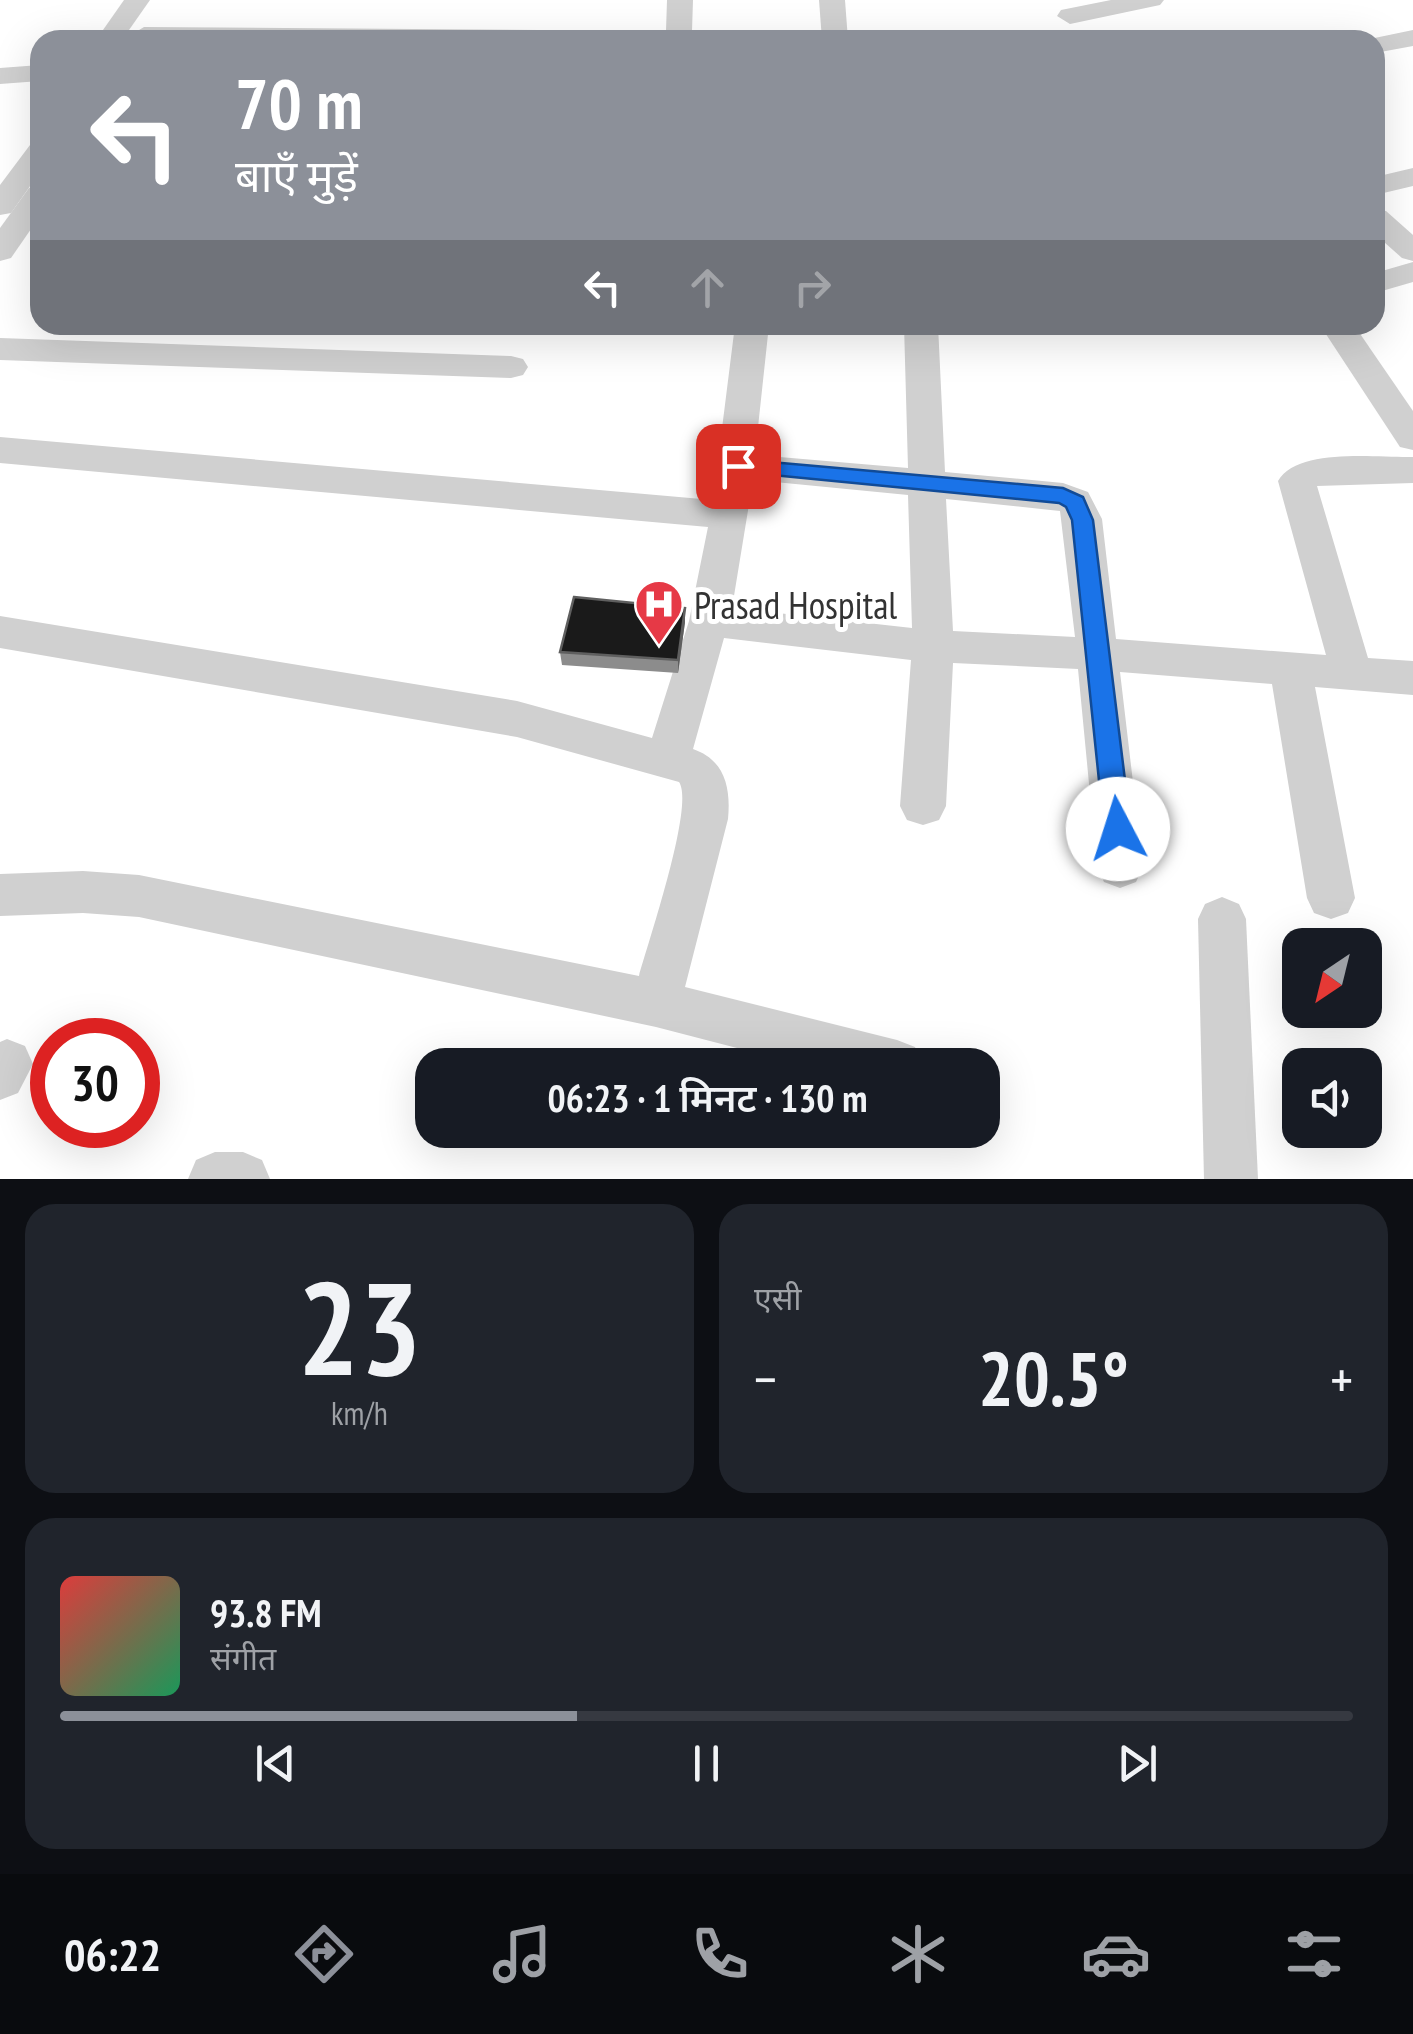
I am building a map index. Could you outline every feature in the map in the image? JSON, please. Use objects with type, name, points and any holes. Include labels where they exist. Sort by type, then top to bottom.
[{"type":"street","points":[[116,30],[138,0]]},
{"type":"street","points":[[147,30],[167,0]]},
{"type":"street","points":[[680,0],[680,30]]},
{"type":"street","points":[[832,0],[834,30]]},
{"type":"street","points":[[1061,8],[1151,0]]},
{"type":"street","points":[[1061,8],[1086,30]]},
{"type":"street","points":[[1385,43],[1413,38]]},
{"type":"street","points":[[0,76],[30,74]]},
{"type":"street","points":[[0,206],[30,165]]},
{"type":"street","points":[[1385,184],[1413,177]]},
{"type":"street","points":[[0,251],[30,208]]},
{"type":"street","points":[[1385,227],[1413,251]]},
{"type":"street","points":[[1385,280],[1413,272]]},
{"type":"street","points":[[668,760],[709,622],[730,515],[751,335]]},
{"type":"street","points":[[922,335],[933,646],[923,806]]},
{"type":"street","points":[[1345,335],[1397,390],[1413,438]]},
{"type":"street","points":[[0,349],[511,367]]},
{"type":"street","points":[[0,450],[730,515]]},
{"type":"street","points":[[738,466],[1063,496],[1075,502],[1082,520],[1100,654],[1120,866]]},
{"type":"street","points":[[1352,673],[1297,481],[1311,472],[1413,470]]},
{"type":"street","points":[[709,622],[933,646],[1100,654],[1413,678]]},
{"type":"street","points":[[0,632],[517,719],[694,768],[703,776],[708,793],[705,820],[656,1002]]},
{"type":"street","points":[[1291,669],[1330,898]]},
{"type":"street","points":[[0,895],[83,892],[139,896],[656,1002],[832,1048]]},
{"type":"street","points":[[1222,920],[1231,1179]]},
{"type":"street","points":[[215,1179],[243,1179]]},
{"type":"building","points":[[574,597],[685,608],[678,660],[560,652]]},
{"type":"place","name":"Prasad Hospital","points":[[659,646]]},
{"type":"route","points":[[738,466],[1063,496],[1075,502],[1082,520],[1118,829]]}]
